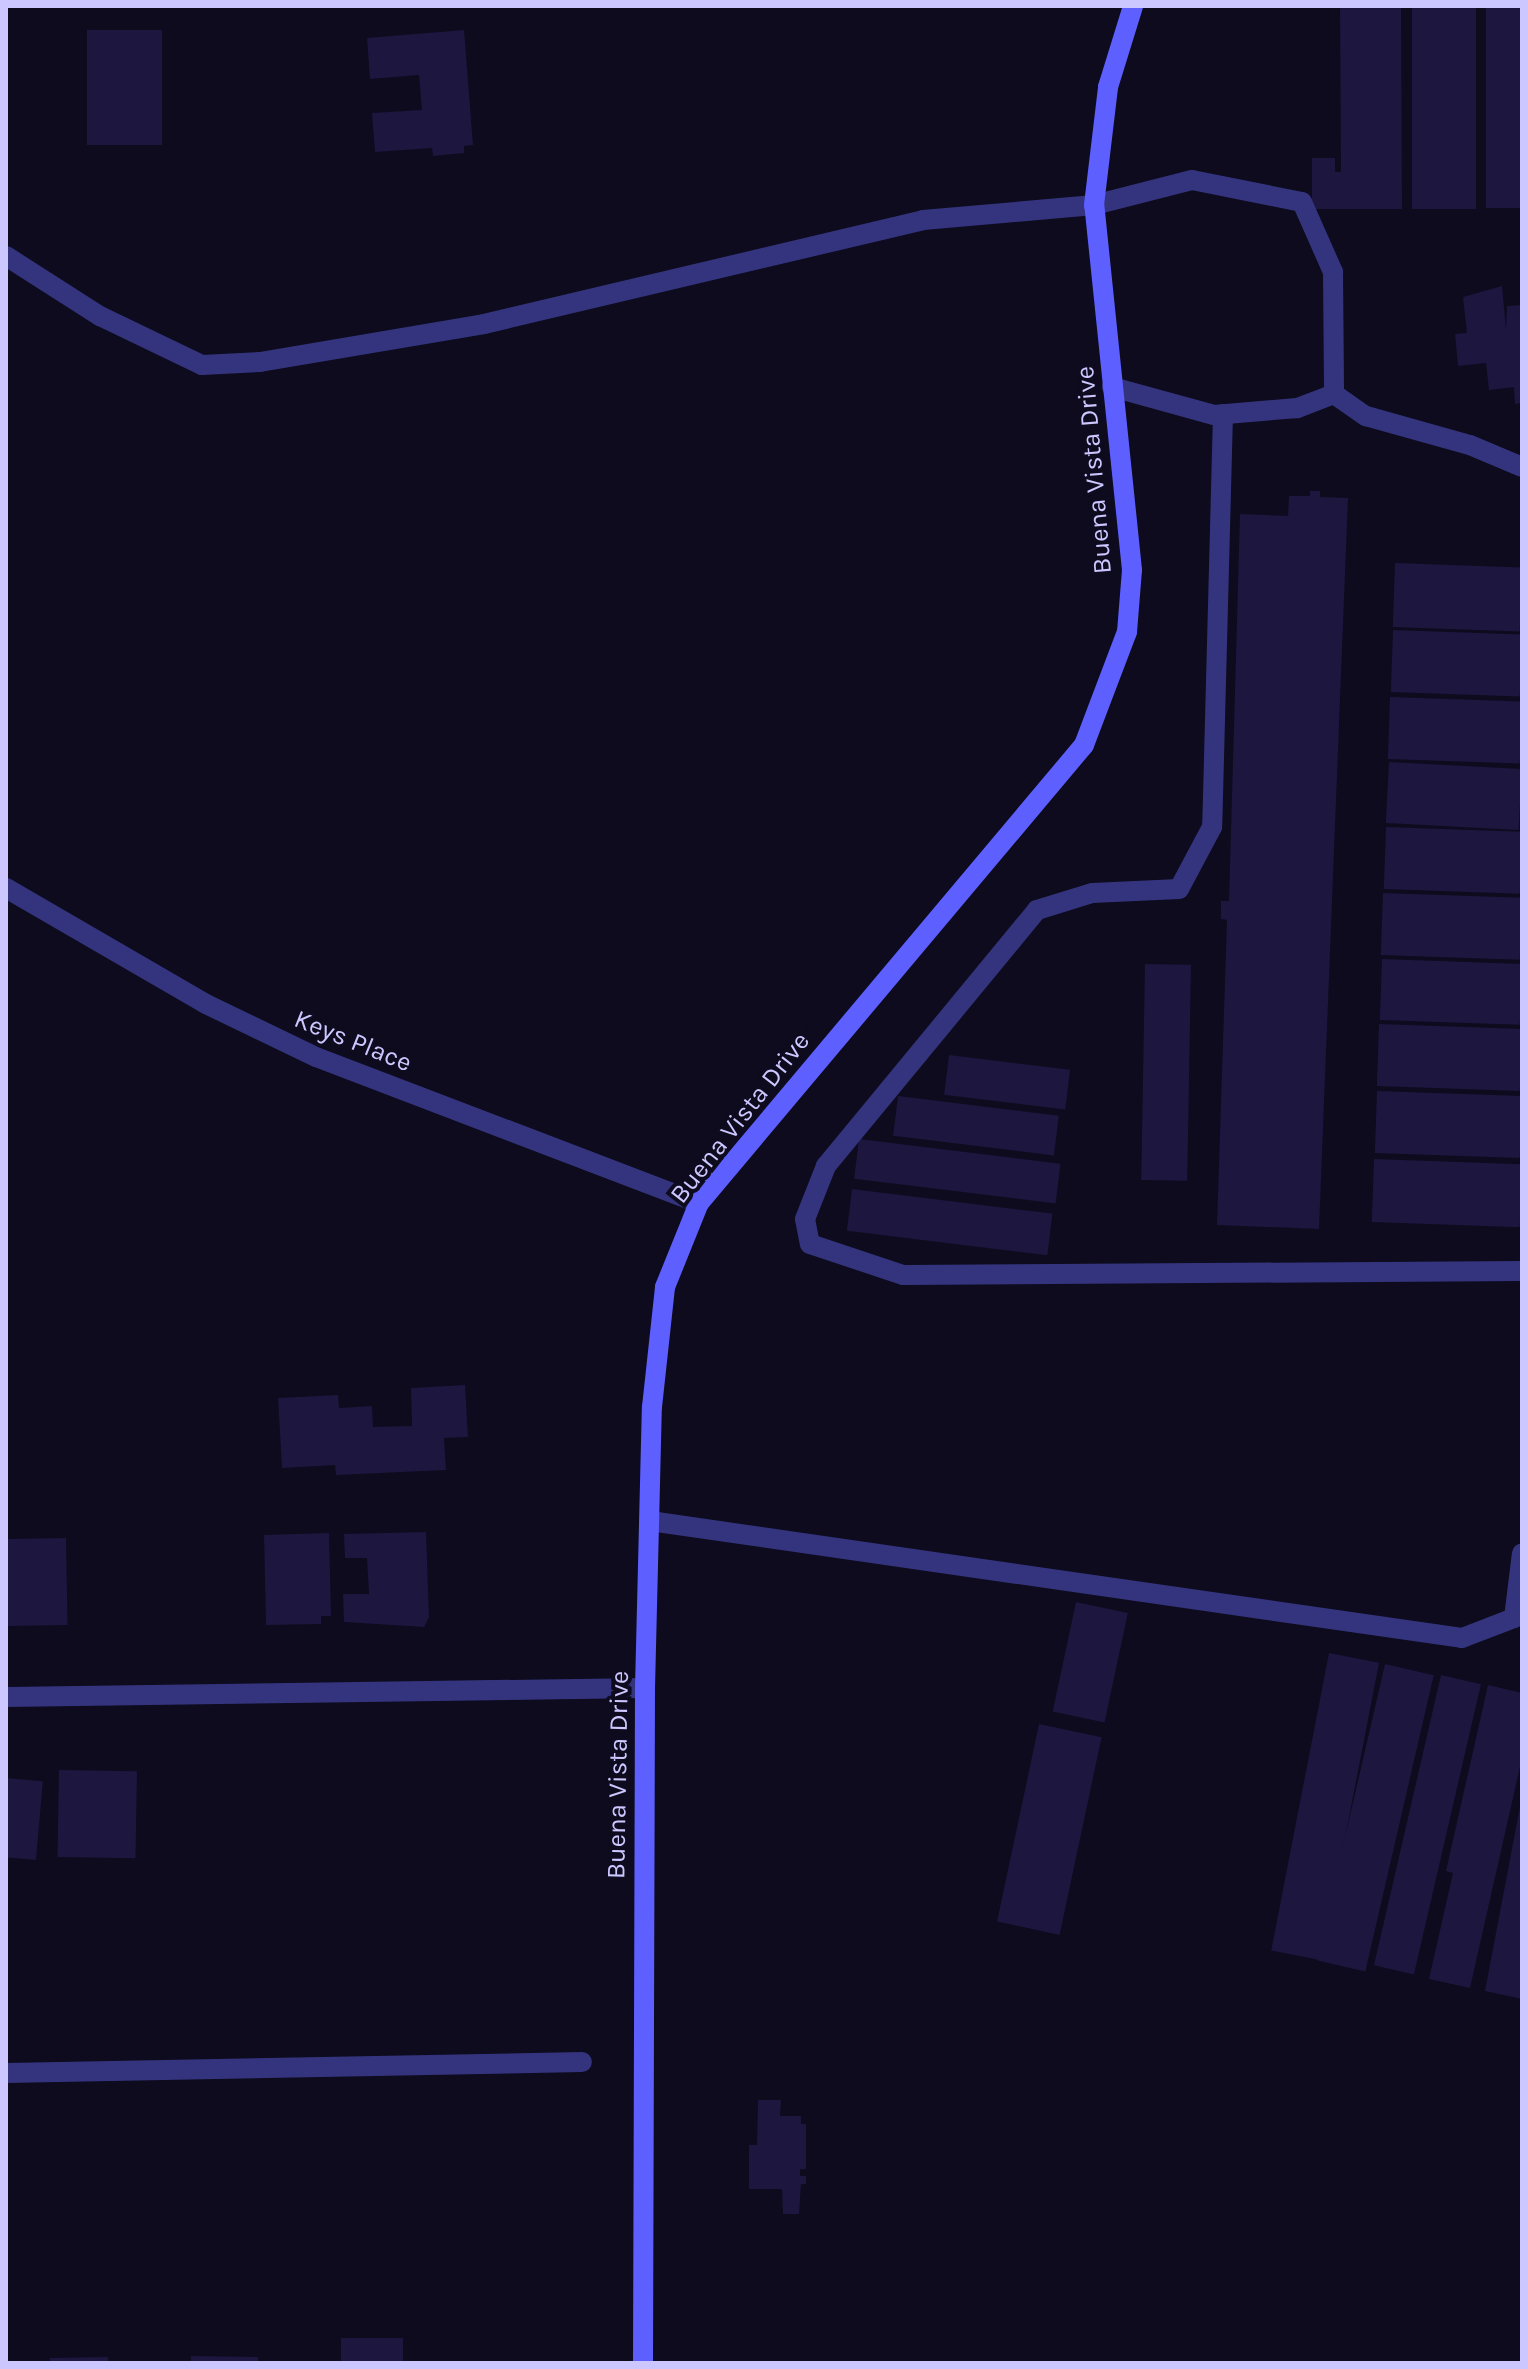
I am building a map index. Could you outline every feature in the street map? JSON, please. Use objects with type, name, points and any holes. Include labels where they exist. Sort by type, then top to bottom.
[{"type":"street","name":"Buena Vista Drive","points":[[643,2363],[645,1688],[655,1355],[665,1287],[699,1203],[1084,745],[1127,632],[1132,570],[1094,205],[1108,87],[1133,6]]},
{"type":"street","points":[[6,256],[100,316],[202,365],[216,365],[260,362],[484,324],[923,220],[1094,205],[1192,180],[1302,202],[1333,272],[1334,394]]},
{"type":"street","points":[[1112,387],[1223,414],[1297,408],[1334,394]]},
{"type":"street","points":[[1334,394],[1366,416],[1470,445],[1522,467]]},
{"type":"street","points":[[1223,414],[1212,827],[1179,889],[1092,893],[1037,910],[826,1166],[805,1219],[810,1244],[903,1275],[1522,1271]]},
{"type":"street","name":"Keys Place","points":[[6,888],[206,1004],[316,1057],[699,1203]]},
{"type":"street","points":[[650,1521],[1462,1638],[1514,1618],[1522,1553]]},
{"type":"street","points":[[6,1697],[645,1688]]},
{"type":"street","points":[[6,2073],[582,2062]]},
{"type":"building","points":[[1340,6],[1401,6],[1402,209],[1312,209],[1312,158],[1335,158],[1335,172],[1341,172]]},
{"type":"building","points":[[1412,6],[1476,6],[1476,209],[1412,209]]},
{"type":"building","points":[[1486,6],[1522,6],[1522,208],[1486,208]]},
{"type":"building","points":[[87,30],[162,30],[162,145],[87,145]]},
{"type":"building","points":[[464,30],[473,145],[464,146],[464,153],[433,156],[432,148],[375,152],[372,113],[422,110],[419,75],[370,79],[367,38]]},
{"type":"building","points":[[1502,286],[1506,329],[1507,306],[1522,305],[1522,403],[1515,404],[1514,387],[1489,390],[1486,363],[1458,366],[1455,334],[1467,333],[1463,297]]},
{"type":"building","points":[[1310,491],[1320,491],[1320,497],[1348,498],[1319,1229],[1217,1225],[1227,920],[1221,919],[1221,901],[1229,901],[1240,514],[1288,516],[1289,496],[1310,496]]},
{"type":"building","points":[[1395,563],[1522,567],[1520,631],[1393,627]]},
{"type":"building","points":[[1393,630],[1522,635],[1520,696],[1391,692]]},
{"type":"building","points":[[1390,697],[1522,702],[1520,764],[1388,759]]},
{"type":"building","points":[[1389,762],[1522,769],[1519,830],[1386,823]]},
{"type":"building","points":[[1386,827],[1522,832],[1520,894],[1384,889]]},
{"type":"building","points":[[1383,893],[1522,898],[1520,960],[1381,955]]},
{"type":"building","points":[[1382,959],[1522,964],[1520,1025],[1380,1020]]},
{"type":"building","points":[[1145,964],[1191,965],[1187,1181],[1141,1180]]},
{"type":"building","points":[[1379,1024],[1522,1029],[1520,1091],[1377,1086]]},
{"type":"building","points":[[949,1055],[1070,1070],[1065,1110],[944,1095]]},
{"type":"building","points":[[1377,1091],[1522,1096],[1520,1158],[1375,1153]]},
{"type":"building","points":[[898,1096],[1059,1116],[1054,1155],[893,1136]]},
{"type":"building","points":[[859,1139],[1060,1164],[1056,1203],[854,1179]]},
{"type":"building","points":[[1374,1159],[1522,1164],[1520,1227],[1372,1222]]},
{"type":"building","points":[[852,1189],[1052,1214],[1047,1255],[847,1231]]},
{"type":"building","points":[[465,1385],[468,1437],[444,1438],[446,1470],[336,1475],[335,1465],[282,1468],[278,1398],[338,1395],[339,1408],[372,1406],[373,1427],[412,1426],[411,1388]]},
{"type":"building","points":[[426,1532],[429,1617],[424,1627],[344,1622],[343,1594],[369,1594],[367,1558],[345,1558],[344,1534]]},
{"type":"building","points":[[329,1533],[331,1616],[321,1616],[321,1624],[266,1625],[264,1535]]},
{"type":"building","points":[[66,1538],[68,1625],[8,1626],[6,1539]]},
{"type":"building","points":[[1076,1602],[1128,1613],[1105,1723],[1053,1712]]},
{"type":"building","points":[[1329,1653],[1379,1663],[1321,1960],[1271,1950]]},
{"type":"building","points":[[1385,1664],[1434,1675],[1365,1971],[1317,1960]]},
{"type":"building","points":[[1441,1675],[1481,1684],[1414,1975],[1374,1965]]},
{"type":"building","points":[[1488,1685],[1522,1693],[1522,1758],[1470,1988],[1429,1979],[1453,1873],[1446,1871]]},
{"type":"building","points":[[1039,1724],[1102,1737],[1060,1935],[997,1922]]},
{"type":"building","points":[[59,1770],[137,1771],[135,1858],[57,1857]]},
{"type":"building","points":[[6,1778],[43,1781],[36,1860],[6,1857]]},
{"type":"building","points":[[1522,1796],[1522,1999],[1485,1991]]},
{"type":"building","points":[[758,2100],[781,2100],[780,2116],[801,2116],[801,2124],[806,2124],[806,2169],[800,2169],[800,2176],[806,2176],[806,2184],[801,2184],[799,2214],[783,2214],[782,2189],[749,2189],[749,2145],[757,2145]]},
{"type":"building","points":[[341,2338],[403,2338],[403,2363],[341,2363]]},
{"type":"building","points":[[191,2356],[258,2357],[258,2363],[191,2363]]},
{"type":"building","points":[[108,2357],[108,2363],[50,2363],[50,2358]]}]
